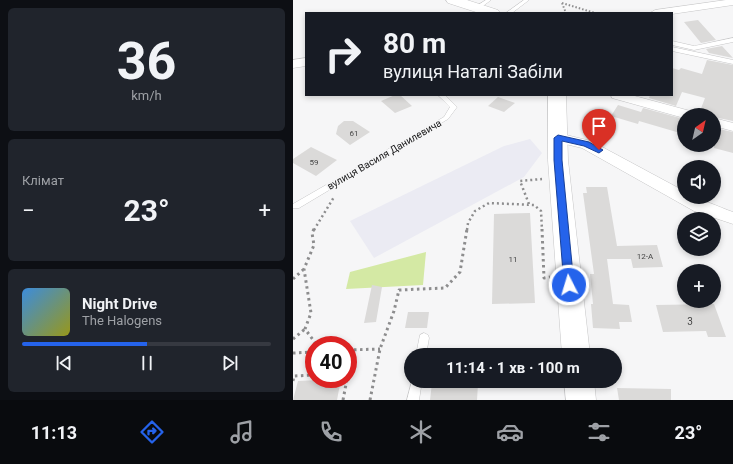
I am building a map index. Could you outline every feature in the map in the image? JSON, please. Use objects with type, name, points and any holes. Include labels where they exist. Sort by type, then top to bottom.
[{"type":"street","points":[[453,0],[490,12]]},
{"type":"street","points":[[662,12],[733,2]]},
{"type":"street","points":[[662,3],[670,11]]},
{"type":"street","points":[[293,64],[305,62]]},
{"type":"street","points":[[557,96],[558,160],[575,348]]},
{"type":"street","points":[[621,96],[677,112]]},
{"type":"street","points":[[721,124],[733,127]]},
{"type":"street","points":[[558,138],[586,144],[700,207],[733,218]]},
{"type":"street","points":[[580,388],[581,400]]},
{"type":"lane","points":[[477,8],[489,0]]},
{"type":"lane","points":[[510,12],[527,0]]},
{"type":"lane","points":[[673,44],[694,48],[733,40]]},
{"type":"lane","points":[[673,49],[733,62]]},
{"type":"lane","name":"вулиця Василя Данилевича","points":[[296,206],[446,118],[454,107],[442,96]]},
{"type":"lane","points":[[423,348],[425,338]]},
{"type":"lane","points":[[413,400],[416,388]]},
{"type":"path","points":[[562,3],[566,0]]},
{"type":"path","points":[[562,3],[566,12]]},
{"type":"path","points":[[562,3],[592,12]]},
{"type":"path","points":[[529,204],[520,181],[547,179]]},
{"type":"path","points":[[293,280],[304,269],[314,245],[312,234],[335,195],[327,188]]},
{"type":"path","points":[[370,400],[380,349],[394,311],[399,290],[445,288],[459,272],[468,223],[475,211],[489,203],[529,204],[534,205],[541,211],[544,278],[552,277]]},
{"type":"path","points":[[293,339],[305,329],[311,313],[304,269]]},
{"type":"path","points":[[305,329],[310,336]]},
{"type":"path","points":[[357,350],[380,349]]},
{"type":"path","points":[[293,353],[305,352]]},
{"type":"path","points":[[293,381],[294,376],[305,375]]},
{"type":"path","points":[[343,400],[345,388]]},
{"type":"shaded area","points":[[530,139],[542,153],[524,177],[374,258],[350,221],[504,146]]},
{"type":"green space","points":[[426,252],[423,285],[346,289],[350,272]]},
{"type":"building","points":[[698,20],[716,40],[701,43],[684,22]]},
{"type":"building","points":[[722,46],[733,58],[709,53],[706,49]]},
{"type":"building","points":[[707,60],[733,65],[733,121],[721,118],[721,108],[701,108],[705,98],[682,92],[676,106],[649,98],[650,96],[673,96],[673,68],[679,70],[681,68],[702,74]]},
{"type":"building","points":[[393,96],[401,96],[412,106],[395,113],[381,101]]},
{"type":"building","points":[[498,97],[515,103],[504,112],[488,106]]},
{"type":"building","points":[[618,105],[641,112],[643,108],[677,117],[677,132],[639,121],[638,124],[611,116]]},
{"type":"building","points":[[344,121],[353,121],[370,132],[350,145],[336,134],[338,126]]},
{"type":"building","points":[[721,129],[733,132],[733,153],[721,150]]},
{"type":"building","points":[[311,147],[337,160],[316,176],[293,163],[293,159]]},
{"type":"building","points":[[586,187],[607,187],[617,246],[657,245],[663,267],[633,268],[631,259],[607,259],[613,304],[629,305],[632,322],[619,322],[620,329],[593,328],[591,304],[593,304],[590,274],[594,274],[583,193],[587,193]]},
{"type":"building","points":[[530,213],[535,303],[492,304],[494,214]]},
{"type":"building","points":[[372,285],[382,287],[376,322],[364,323]]},
{"type":"building","points":[[656,305],[677,305],[677,308],[715,308],[726,337],[708,337],[706,331],[663,332]]},
{"type":"building","points":[[408,312],[429,312],[427,328],[405,328]]},
{"type":"building","points":[[298,381],[305,381],[305,388],[339,388],[337,400],[293,400]]},
{"type":"building","points":[[431,388],[478,388],[477,400],[430,400]]},
{"type":"building","points":[[617,388],[671,389],[671,400],[619,400]]},
{"type":"route","points":[[569,285],[558,160],[558,138],[586,144],[599,150]]}]
